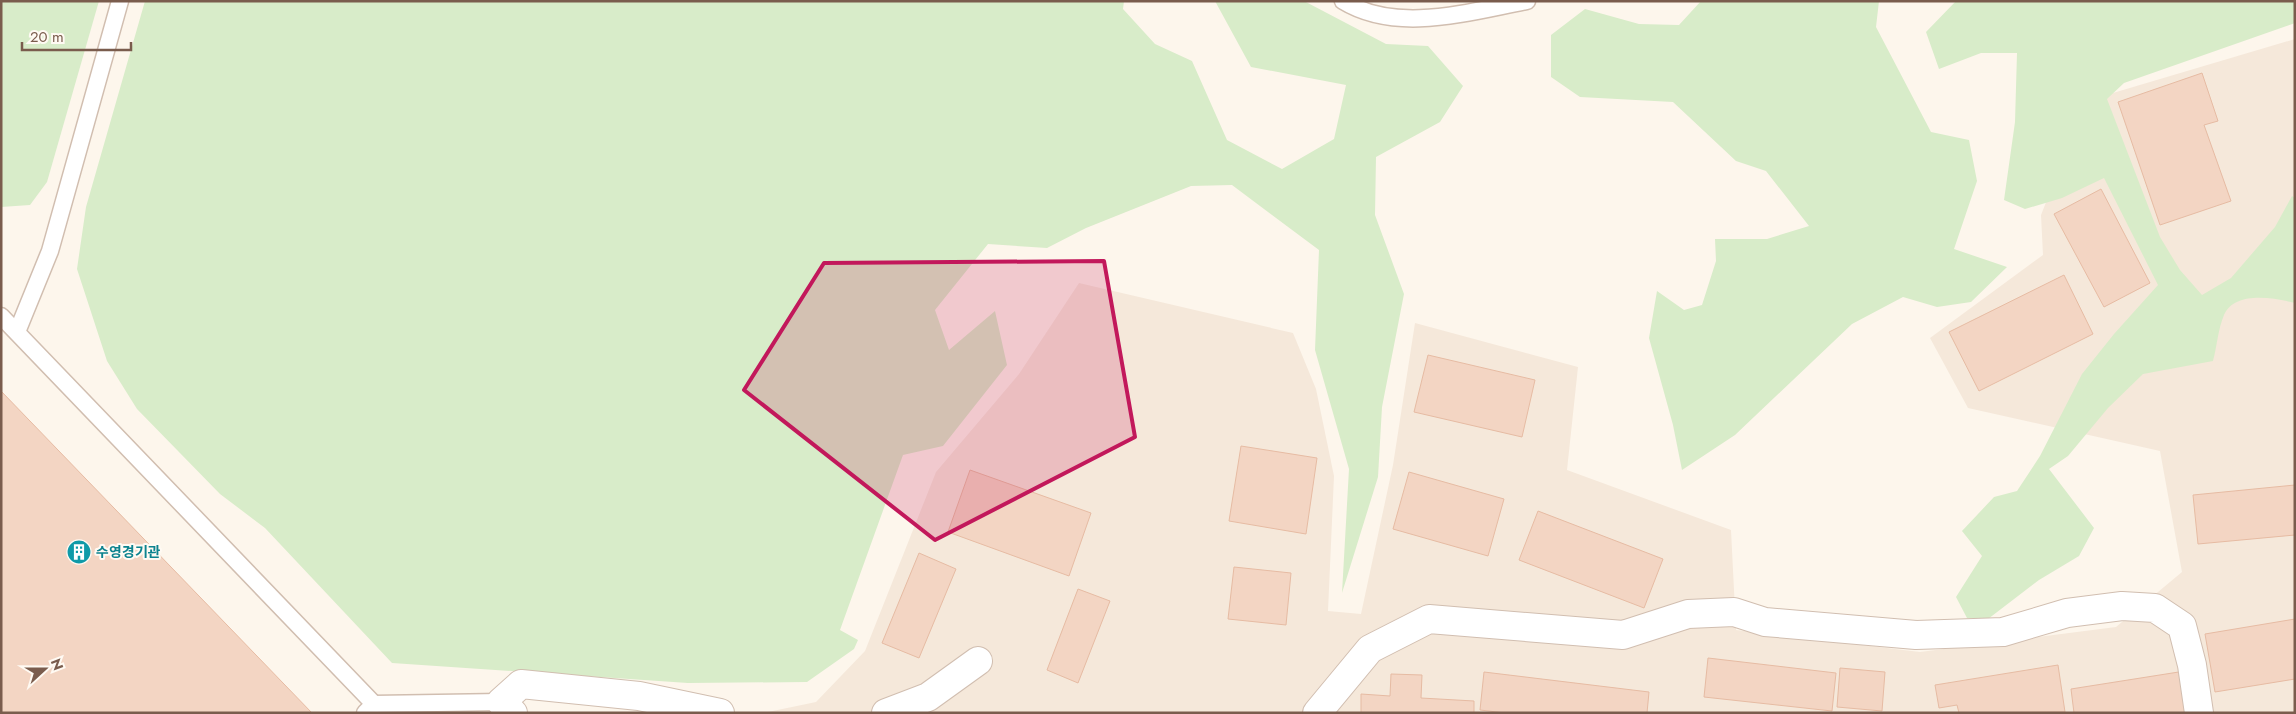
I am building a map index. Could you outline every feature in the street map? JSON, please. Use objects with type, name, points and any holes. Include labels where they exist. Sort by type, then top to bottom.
[{"type":"street","points":[[1317,713],[1370,649],[1430,619],[1623,635],[1688,614],[1734,612],[1765,622],[1916,635],[2004,632],[2067,612],[2122,606],[2155,608],[2182,626],[2192,665],[2200,713]]},
{"type":"street","points":[[886,713],[928,697],[978,661]]},
{"type":"street","points":[[507,708],[522,684],[640,696],[720,713]]},
{"type":"lane","points":[[17,332],[50,251],[120,1]]},
{"type":"lane","points":[[1343,1],[1361,12],[1391,18],[1445,17],[1526,1]]},
{"type":"lane","points":[[1,316],[370,709],[507,708]]},
{"type":"highlighted area","points":[[1104,261],[1135,437],[935,540],[744,390],[824,263]]},
{"type":"shaded area","points":[[2295,39],[2295,713],[763,713],[816,702],[865,651],[936,472],[1019,374],[1079,283],[1293,333],[1316,389],[1334,476],[1328,611],[1361,614],[1393,465],[1415,323],[1578,367],[1567,470],[1731,530],[1736,630],[1920,652],[2116,627],[2182,572],[2160,451],[1968,408],[1930,338],[2043,255],[2041,215],[2086,101]]},
{"type":"green space","points":[[1,1],[99,1],[47,182],[30,205],[1,207]]},
{"type":"green space","points":[[145,1],[1124,1],[1123,9],[1155,44],[1192,61],[1227,140],[1282,169],[1334,139],[1346,85],[1251,67],[1215,1],[1304,1],[1386,44],[1428,46],[1463,86],[1440,122],[1376,157],[1375,215],[1404,294],[1382,407],[1378,477],[1342,593],[1349,469],[1315,350],[1319,250],[1232,185],[1191,186],[1086,228],[1047,248],[988,244],[935,310],[949,350],[995,311],[1007,365],[943,446],[903,455],[840,630],[858,640],[854,649],[807,682],[688,683],[392,663],[265,528],[220,494],[137,409],[107,361],[77,269],[86,207]]},
{"type":"green space","points":[[1701,1],[1879,1],[1876,27],[1931,132],[1969,140],[1977,181],[1954,249],[2007,267],[1971,302],[1937,307],[1903,297],[1852,324],[1735,435],[1682,470],[1673,425],[1649,338],[1657,291],[1684,310],[1702,305],[1716,261],[1715,239],[1767,239],[1809,226],[1766,171],[1736,161],[1673,102],[1580,97],[1551,77],[1551,35],[1585,9],[1639,24],[1679,25]]},
{"type":"green space","points":[[1956,1],[2295,1],[2295,23],[2124,83],[2107,99],[2160,237],[2180,270],[2202,295],[2231,278],[2275,227],[2292,196],[2295,198],[2295,303],[2267,298],[2246,299],[2237,302],[2229,307],[2224,315],[2213,361],[2143,374],[2108,408],[2068,456],[2049,469],[2094,528],[2079,556],[2039,580],[1988,619],[1967,618],[1956,597],[1982,556],[1962,531],[1994,497],[2017,491],[2040,456],[2082,374],[2114,334],[2158,285],[2104,178],[2062,198],[2025,209],[2004,200],[2015,122],[2017,53],[1981,53],[1939,69],[1926,32]]},
{"type":"building","points":[[2202,73],[2218,121],[2204,125],[2231,201],[2160,225],[2118,102]]},
{"type":"building","points":[[2101,189],[2150,283],[2104,307],[2054,214]]},
{"type":"building","points":[[2064,275],[2093,334],[1979,391],[1949,332]]},
{"type":"building","points":[[1428,355],[1535,380],[1522,437],[1414,412]]},
{"type":"building","name":"수영경기관","points":[[1,391],[312,713],[1,713]]},
{"type":"building","points":[[1241,446],[1317,458],[1306,534],[1229,521]]},
{"type":"building","points":[[970,470],[1091,513],[1069,576],[948,532]]},
{"type":"building","points":[[1409,472],[1504,499],[1488,556],[1393,529]]},
{"type":"building","points":[[2295,485],[2295,535],[2198,544],[2193,495]]},
{"type":"building","points":[[1538,511],[1663,559],[1644,608],[1519,560]]},
{"type":"building","points":[[919,553],[956,569],[919,658],[882,643]]},
{"type":"building","points":[[1234,567],[1291,573],[1286,625],[1228,619]]},
{"type":"building","points":[[1078,589],[1110,601],[1078,683],[1047,670]]},
{"type":"building","points":[[2295,619],[2295,679],[2215,692],[2205,634]]},
{"type":"building","points":[[1708,658],[1836,673],[1832,711],[1704,697]]},
{"type":"building","points":[[2058,665],[2065,712],[1959,713],[1957,705],[1939,708],[1935,685]]},
{"type":"building","points":[[1840,668],[1885,672],[1882,711],[1837,707]]},
{"type":"building","points":[[2185,671],[2192,713],[2074,713],[2071,689]]},
{"type":"building","points":[[1484,672],[1649,692],[1647,713],[1505,713],[1480,710]]},
{"type":"building","points":[[1391,674],[1422,675],[1421,698],[1474,701],[1474,713],[1361,713],[1361,694],[1390,696]]},
{"type":"place","name":"수영경기관","points":[[79,552]]}]
